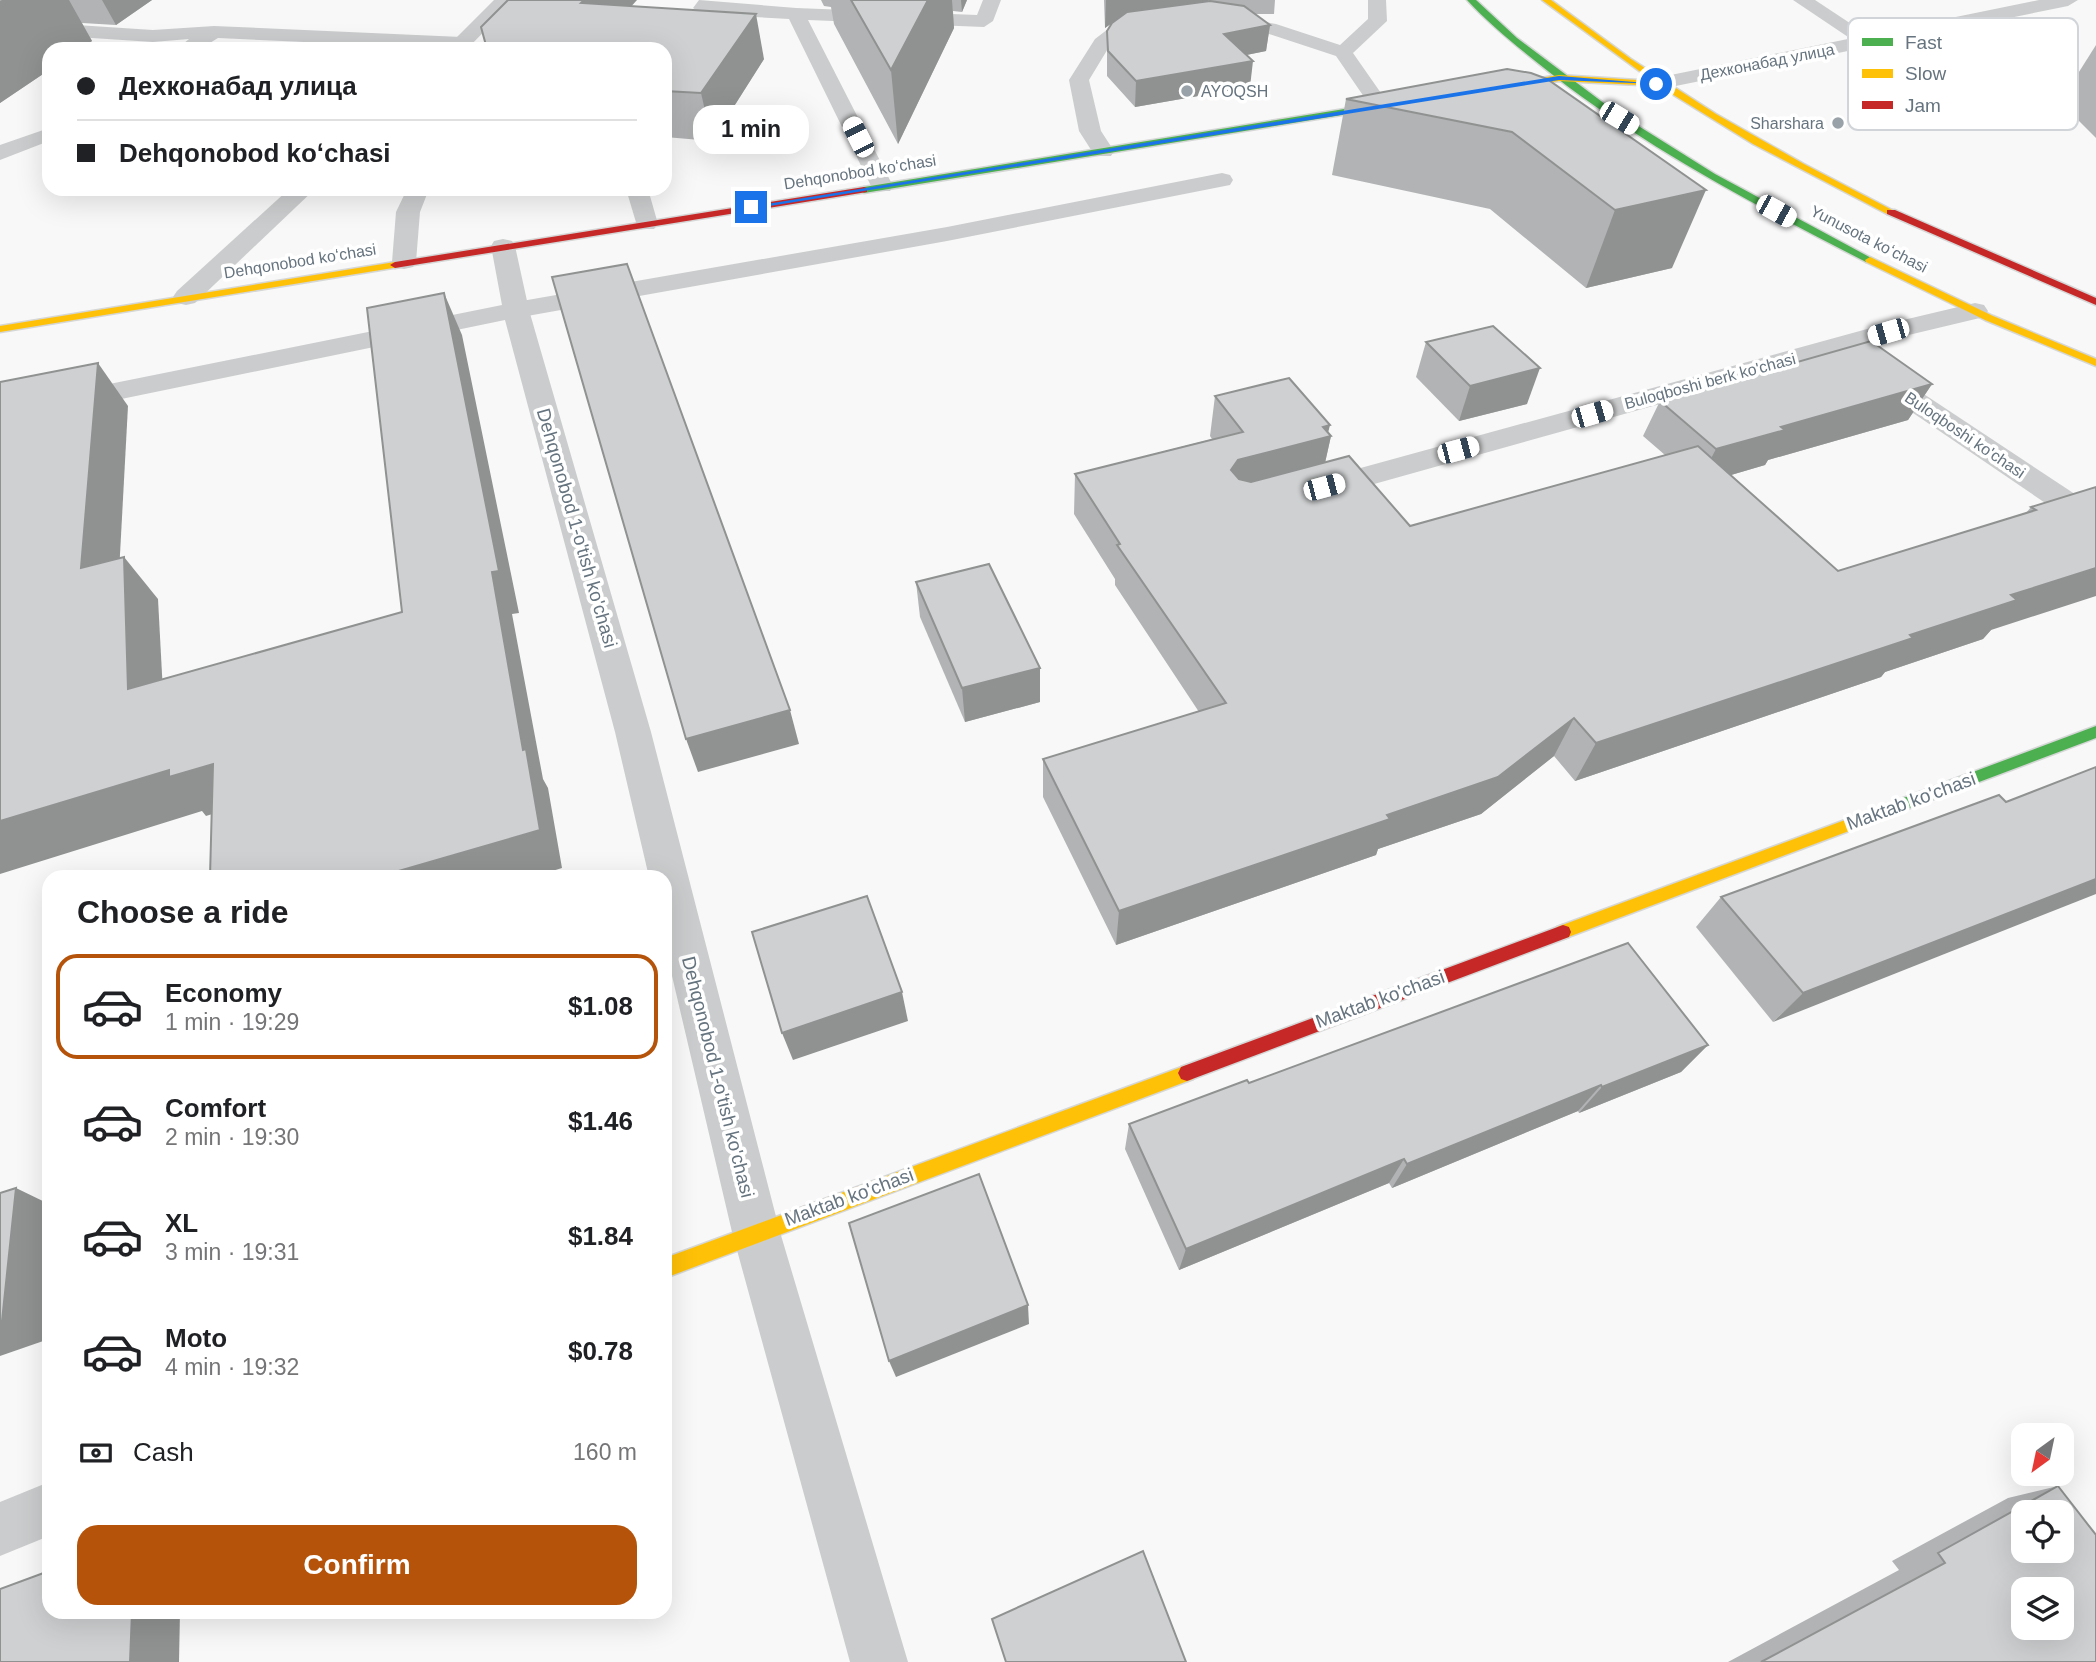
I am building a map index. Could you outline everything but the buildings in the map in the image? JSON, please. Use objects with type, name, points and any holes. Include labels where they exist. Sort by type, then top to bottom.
[{"type":"main road","name":"Yunusota koʻchasi","points":[[1471,0],[1511,40],[1559,78],[1742,192],[1849,250],[1975,311],[2096,363]]},
{"type":"main road","name":"Yunusota koʻchasi","points":[[1546,0],[1595,57],[1656,84],[1808,171],[1907,219],[2096,302]]},
{"type":"main road","points":[[1488,89],[1559,78],[1595,57]]},
{"type":"main road","name":"Дехконабад улица","points":[[1559,78],[1656,84]]},
{"type":"main road","name":"Dehqonobod koʻchasi","points":[[0,329],[1407,102]]},
{"type":"main road","name":"Maktab ko'chasi","points":[[672,1265],[2096,732]]},
{"type":"street","points":[[462,42],[505,0]]},
{"type":"street","name":"Дехконабад улица","points":[[1980,18],[2068,0]]},
{"type":"street","name":"Дехконабад улица","points":[[1656,84],[1848,45]]},
{"type":"street","points":[[186,297],[295,196]]},
{"type":"street","name":"Dehqonobod 1-o'tish ko'chasi","points":[[503,246],[516,310],[634,732],[668,870]]},
{"type":"street","points":[[0,415],[516,310]]},
{"type":"street","name":"Buloqboshi berk ko'chasi","points":[[1297,495],[1833,347],[1975,311]]},
{"type":"street","name":"Buloqboshi ko'chasi","points":[[1833,347],[2096,523]]},
{"type":"street","name":"Dehqonobod 1-o'tish ko'chasi","points":[[672,886],[757,1232],[879,1662]]},
{"type":"street","points":[[0,1529],[42,1513]]},
{"type":"lane","points":[[708,0],[702,8],[984,21],[992,0]]},
{"type":"lane","points":[[1343,52],[1378,21],[1377,0]]},
{"type":"lane","points":[[1802,0],[1848,29]]},
{"type":"lane","points":[[796,14],[882,186]]},
{"type":"lane","points":[[1195,19],[1208,18],[1269,28],[1343,52],[1380,106]]},
{"type":"lane","points":[[1103,150],[1090,131],[1079,80],[1102,44],[1119,30],[1171,23]]},
{"type":"lane","points":[[0,26],[153,36],[214,32],[388,42]]},
{"type":"lane","points":[[198,42],[214,32]]},
{"type":"lane","points":[[0,153],[42,137]]},
{"type":"lane","points":[[516,310],[947,234],[1222,180]]},
{"type":"lane","points":[[404,262],[408,212],[415,196]]},
{"type":"lane","points":[[639,196],[646,224]]},
{"type":"traffic: fast","points":[[1471,0],[1514,40],[1609,112],[1712,176],[1870,260]]},
{"type":"traffic: fast","points":[[864,190],[1394,104]]},
{"type":"traffic: fast","points":[[1880,813],[2096,732]]},
{"type":"traffic: slow","points":[[1546,0],[1586,31],[1712,116],[1800,166],[1891,212]]},
{"type":"traffic: slow","points":[[1498,88],[1559,78],[1656,84]]},
{"type":"traffic: slow","points":[[1870,260],[1989,318],[2096,363]]},
{"type":"traffic: slow","points":[[0,329],[395,265]]},
{"type":"traffic: slow","points":[[1563,932],[1880,813]]},
{"type":"traffic: slow","points":[[672,1265],[1187,1073]]},
{"type":"traffic: jam","points":[[395,265],[864,190]]},
{"type":"traffic: jam","points":[[1891,212],[2096,302]]},
{"type":"traffic: jam","points":[[1187,1073],[1563,932]]},
{"type":"place","name":"AYOQSH","points":[[1187,91]]},
{"type":"place","name":"Sharshara","points":[[1838,123]]},
{"type":"route","points":[[751,207],[1559,78],[1656,84]]}]
